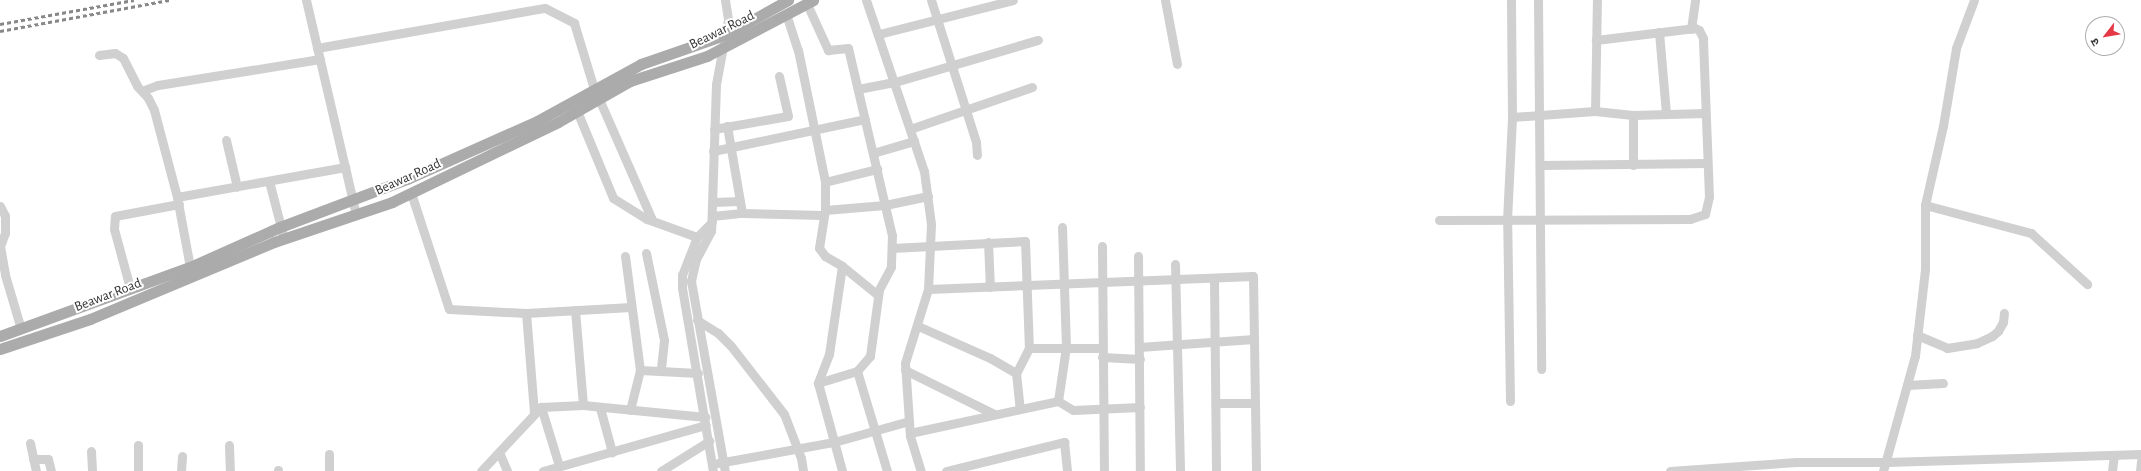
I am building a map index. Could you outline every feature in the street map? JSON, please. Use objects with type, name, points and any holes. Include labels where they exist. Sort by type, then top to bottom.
[{"type":"main road","name":"Beawar Road","points":[[0,349],[136,301],[284,239],[356,215],[410,193],[577,111],[597,94],[641,64],[727,34],[788,0]]},
{"type":"main road","name":"Beawar Road","points":[[0,336],[190,267],[280,227],[407,179],[597,94],[630,81],[702,58],[810,2]]},
{"type":"street","points":[[306,0],[356,215]]},
{"type":"street","points":[[724,467],[692,293],[692,273],[696,259],[710,236],[713,202],[713,151],[716,84],[727,34],[728,12],[725,0]]},
{"type":"street","points":[[866,0],[879,34],[924,171],[928,196],[931,247],[928,289],[918,326],[905,363],[908,421],[921,471]]},
{"type":"street","points":[[931,0],[976,142],[977,155]]},
{"type":"street","points":[[879,34],[1013,0]]},
{"type":"street","points":[[1165,0],[1178,64]]},
{"type":"street","points":[[1510,401],[1507,220],[1512,117],[1511,0]]},
{"type":"street","points":[[1538,0],[1542,217],[1541,369]]},
{"type":"street","points":[[1595,111],[1597,0]]},
{"type":"street","points":[[1691,29],[1695,0]]},
{"type":"street","points":[[1885,467],[1907,385],[1917,335],[1925,268],[1925,205],[1944,126],[1956,48],[1974,0]]},
{"type":"street","points":[[810,2],[828,50],[848,48],[892,235],[891,267],[878,295],[870,356],[857,371],[818,383]]},
{"type":"street","points":[[317,48],[545,8],[574,23],[597,94],[652,220]]},
{"type":"street","points":[[786,14],[798,50],[816,130],[825,182],[824,213],[819,248],[825,256],[842,266],[878,295]]},
{"type":"street","points":[[1439,220],[1507,220],[1542,217],[1700,217],[1705,214],[1709,197],[1703,38],[1699,30],[1691,29],[1659,32],[1596,40]]},
{"type":"street","points":[[1659,32],[1666,114]]},
{"type":"street","points":[[858,89],[895,82],[1038,40]]},
{"type":"street","points":[[99,55],[119,54],[126,63],[137,86],[154,110],[178,200],[190,267]]},
{"type":"street","points":[[142,91],[158,85],[320,59]]},
{"type":"street","points":[[714,129],[788,116],[779,76]]},
{"type":"street","points":[[910,129],[1032,87]]},
{"type":"street","points":[[577,111],[612,198],[652,220],[697,237]]},
{"type":"street","points":[[1512,117],[1595,111],[1633,115],[1705,113]]},
{"type":"street","points":[[1633,115],[1633,165]]},
{"type":"street","points":[[713,151],[865,119]]},
{"type":"street","points":[[727,126],[732,147],[742,213]]},
{"type":"street","points":[[226,140],[237,187]]},
{"type":"street","points":[[873,153],[914,140]]},
{"type":"street","points":[[1541,165],[1633,165],[1707,162]]},
{"type":"street","points":[[130,288],[114,229],[115,216],[237,187],[345,167]]},
{"type":"street","points":[[825,182],[877,169]]},
{"type":"street","points":[[270,181],[284,239]]},
{"type":"street","points":[[410,193],[449,309],[526,313],[631,307]]},
{"type":"street","points":[[908,421],[874,429],[834,442],[798,448],[724,467],[713,467],[698,373],[682,288],[684,266],[697,237],[712,219],[742,213],[824,213],[885,205],[928,196]]},
{"type":"street","points":[[713,202],[740,201]]},
{"type":"street","points":[[1925,205],[2031,233],[2087,284]]},
{"type":"street","points":[[0,206],[6,221],[0,246],[5,275],[21,329]]},
{"type":"street","points":[[1058,401],[1066,347],[1062,227]]},
{"type":"street","points":[[892,248],[1024,241],[1029,348],[1016,373],[1020,409]]},
{"type":"street","points":[[988,242],[990,287]]},
{"type":"street","points":[[1102,246],[1102,408],[1104,471]]},
{"type":"street","points":[[646,253],[664,340],[661,371]]},
{"type":"street","points":[[625,256],[640,370],[630,410]]},
{"type":"street","points":[[1138,256],[1140,471]]},
{"type":"street","points":[[1175,264],[1180,471]]},
{"type":"street","points":[[842,266],[828,354],[818,383],[842,471]]},
{"type":"street","points":[[928,289],[1214,279],[1253,276],[1256,471]]},
{"type":"street","points":[[1214,279],[1216,471]]},
{"type":"street","points":[[575,310],[583,405]]},
{"type":"street","points":[[1917,335],[1948,348],[1977,343],[1998,331],[2003,322],[2004,312]]},
{"type":"street","points":[[526,313],[538,410],[559,466]]},
{"type":"street","points":[[697,320],[715,331],[754,374],[784,414],[798,448],[803,471]]},
{"type":"street","points":[[918,326],[990,358],[1016,373]]},
{"type":"street","points":[[1139,347],[1254,339]]},
{"type":"street","points":[[1029,348],[1066,347],[1140,359]]},
{"type":"street","points":[[640,370],[698,373]]},
{"type":"street","points":[[905,370],[994,414]]},
{"type":"street","points":[[857,371],[887,471]]},
{"type":"street","points":[[1907,385],[1943,383]]},
{"type":"street","points":[[910,433],[1058,401],[1073,410],[1140,407]]},
{"type":"street","points":[[1216,403],[1254,403]]},
{"type":"street","points":[[481,471],[538,410],[583,405],[705,421]]},
{"type":"street","points":[[600,408],[612,452]]},
{"type":"street","points":[[543,471],[612,452],[705,421]]},
{"type":"street","points":[[661,471],[709,441]]},
{"type":"street","points":[[30,442],[36,471]]},
{"type":"street","points":[[946,471],[1064,442],[1067,471]]},
{"type":"street","points":[[138,445],[138,471]]},
{"type":"street","points":[[229,445],[230,471]]},
{"type":"street","points":[[91,451],[92,471]]},
{"type":"street","points":[[500,452],[507,471]]},
{"type":"street","points":[[329,454],[329,471]]},
{"type":"street","points":[[1670,471],[1797,462],[1885,467],[2141,454]]},
{"type":"street","points":[[2112,471],[2114,455]]},
{"type":"street","points":[[181,471],[182,456]]},
{"type":"street","points":[[33,459],[48,459],[51,471]]},
{"type":"street","points":[[2140,471],[2141,461]]},
{"type":"railway","points":[[0,24],[134,0]]},
{"type":"railway","points":[[0,31],[169,0]]}]
